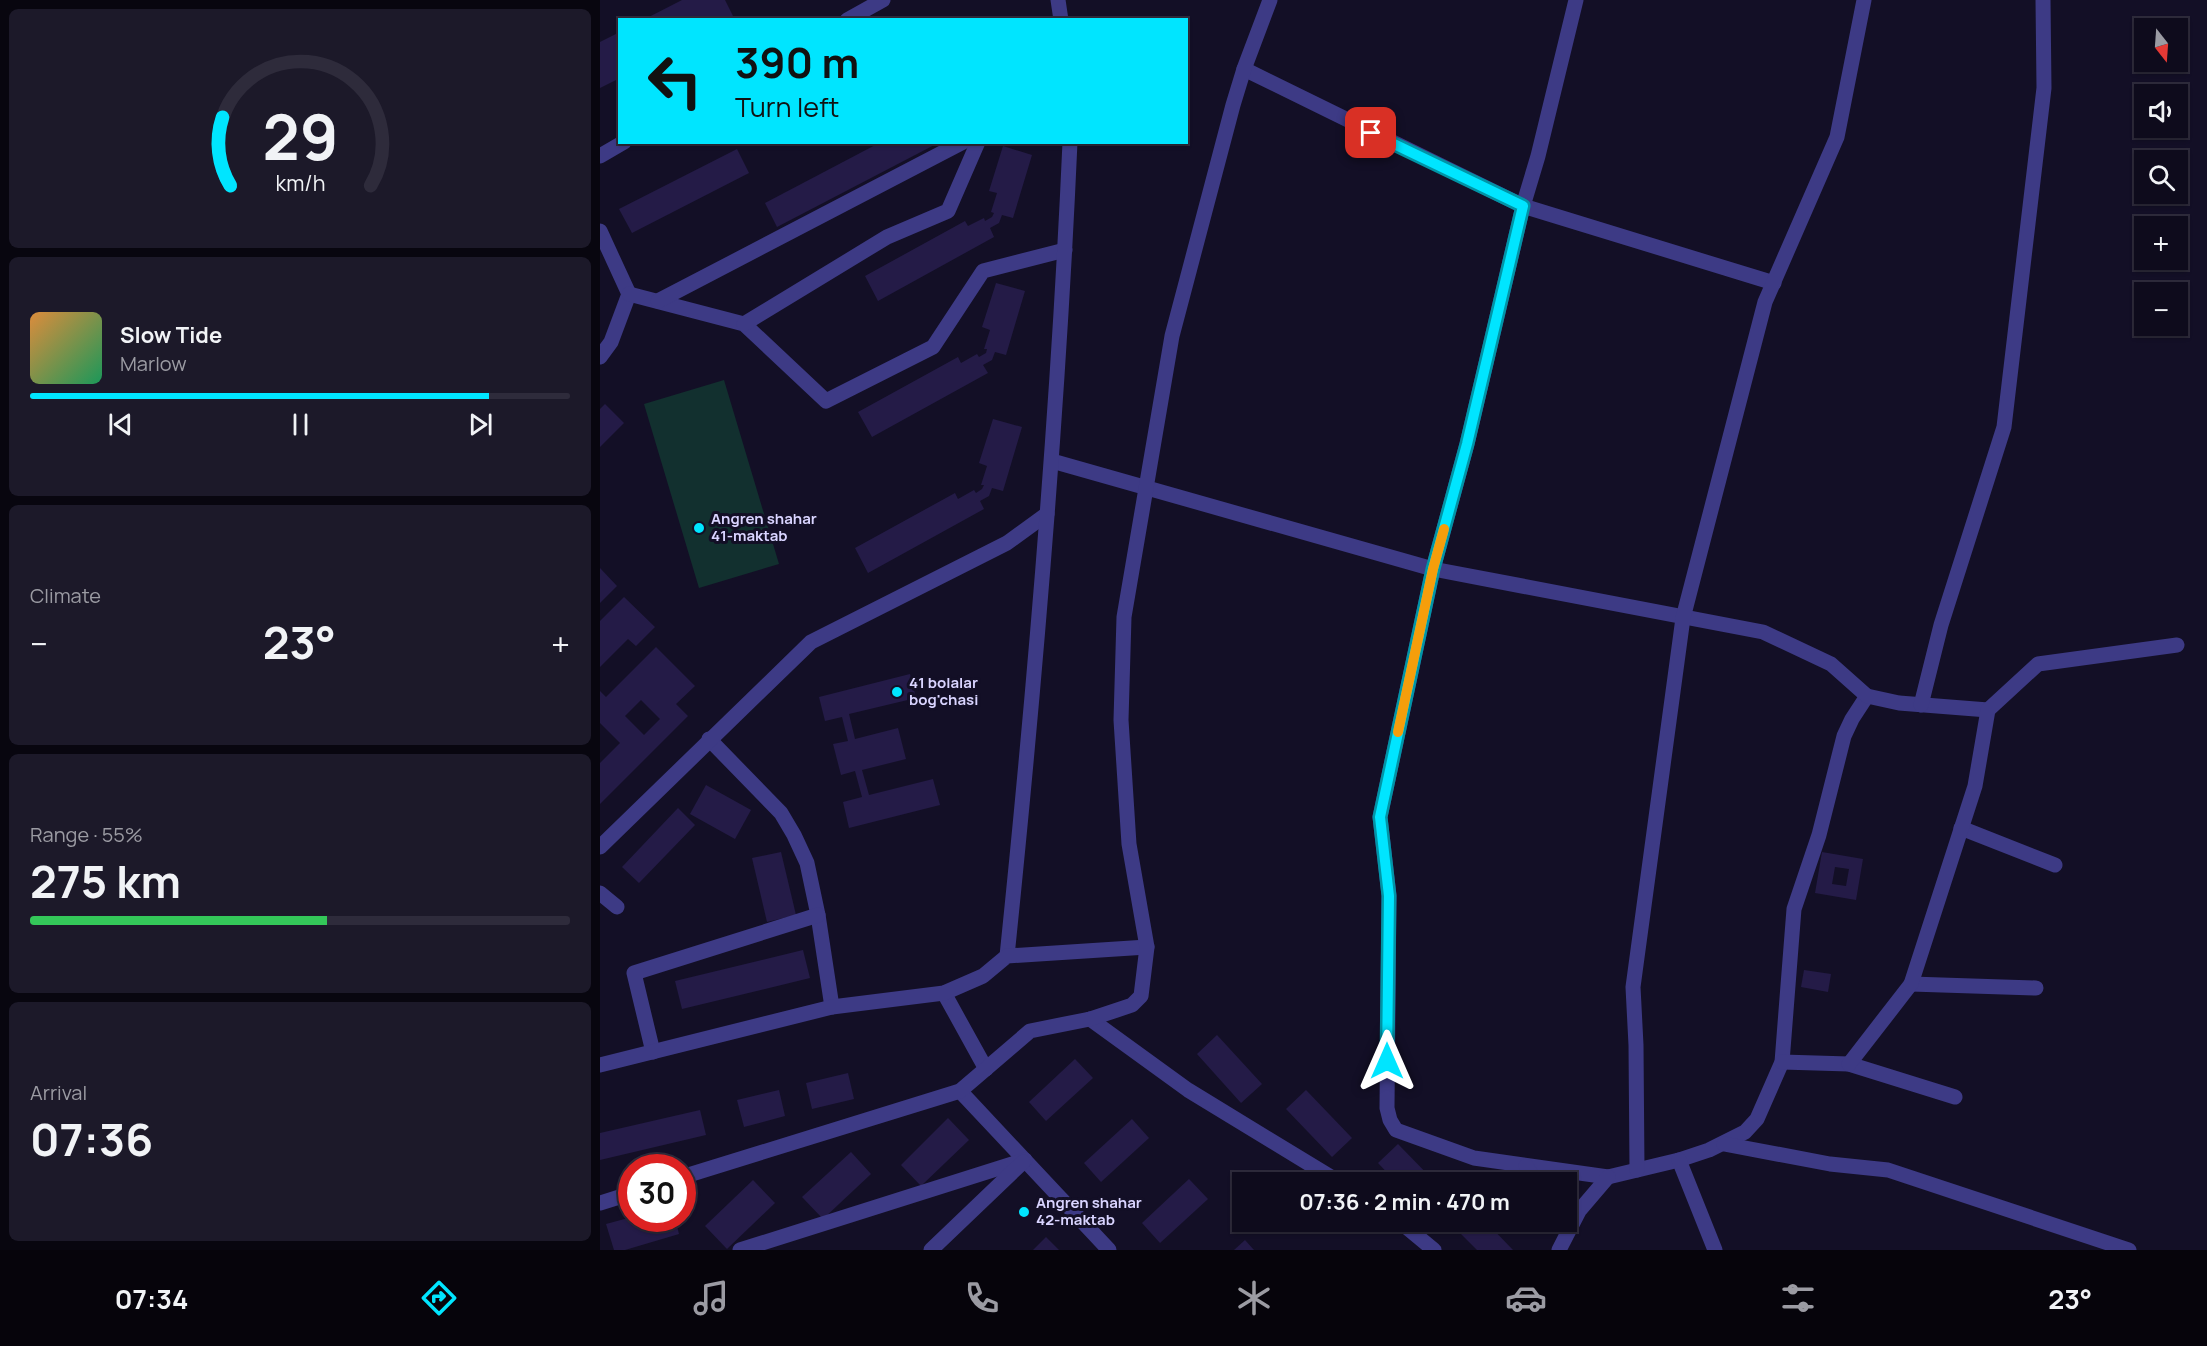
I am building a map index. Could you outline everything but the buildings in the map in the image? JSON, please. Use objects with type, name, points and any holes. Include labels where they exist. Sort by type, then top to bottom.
[{"type":"street","points":[[851,18],[883,0]]},
{"type":"street","points":[[1058,0],[1060,18]]},
{"type":"street","points":[[696,1173],[960,1091],[1030,1031],[1090,1019],[1132,1005],[1142,992],[1147,947],[1129,844],[1121,720],[1124,617],[1172,336],[1244,69],[1270,0]]},
{"type":"street","points":[[1576,0],[1538,156],[1523,206],[1467,444],[1433,569],[1380,817],[1389,896],[1387,1108],[1392,1125],[1400,1132],[1474,1158],[1608,1177],[1679,1160],[1724,1144],[1745,1132],[1757,1119],[1782,1062],[1794,909],[1819,835],[1844,736],[1852,718],[1867,696]]},
{"type":"street","points":[[1637,1170],[1633,987],[1683,618],[1765,302],[1837,137],[1864,0]]},
{"type":"street","points":[[1921,705],[1941,625],[2004,427],[2044,88],[2043,0]]},
{"type":"street","points":[[1244,69],[1523,206],[1774,283]]},
{"type":"street","points":[[600,156],[621,144]]},
{"type":"street","points":[[657,301],[959,144]]},
{"type":"street","points":[[744,324],[887,237],[948,211],[977,144]]},
{"type":"street","points":[[1007,956],[1052,461],[1070,144]]},
{"type":"street","points":[[600,231],[629,294],[611,342],[600,357]]},
{"type":"street","points":[[629,294],[744,324],[826,401],[933,348],[984,272],[1065,250]]},
{"type":"street","points":[[1052,461],[1433,569],[1763,632],[1831,664],[1867,696],[1899,703],[1988,710]]},
{"type":"street","points":[[600,847],[811,642],[1007,543],[1047,514]]},
{"type":"street","points":[[1849,1064],[1911,984],[1975,786],[1988,710],[2038,664],[2177,645]]},
{"type":"street","points":[[710,739],[781,813],[807,863],[818,915],[832,1006]]},
{"type":"street","points":[[1961,828],[2055,865]]},
{"type":"street","points":[[600,893],[617,907]]},
{"type":"street","points":[[653,1052],[634,973],[818,915]]},
{"type":"street","points":[[600,1065],[832,1006],[944,993],[983,976],[1007,956],[1147,947]]},
{"type":"street","points":[[1911,984],[2036,988]]},
{"type":"street","points":[[944,993],[986,1069]]},
{"type":"street","points":[[1090,1019],[1188,1090],[1323,1172]]},
{"type":"street","points":[[1782,1062],[1849,1064],[1955,1097]]},
{"type":"street","points":[[960,1091],[1109,1250]]},
{"type":"street","points":[[1724,1144],[1830,1164],[1888,1170],[2129,1250]]},
{"type":"street","points":[[740,1250],[1025,1160]]},
{"type":"street","points":[[931,1250],[1025,1160]]},
{"type":"street","points":[[1679,1160],[1714,1250]]},
{"type":"street","points":[[1526,1166],[1530,1172]]},
{"type":"street","points":[[1559,1250],[1579,1211],[1608,1177]]},
{"type":"street","points":[[600,1203],[618,1197]]},
{"type":"street","points":[[1412,1232],[1434,1250]]},
{"type":"street","points":[[1566,1232],[1568,1236]]},
{"type":"green space","points":[[724,380],[779,564],[699,588],[644,404]]},
{"type":"slow traffic","points":[[1398,732],[1433,569],[1444,529]]},
{"type":"place","name":"Angren shahar 41-maktab","points":[[699,528]]},
{"type":"place","name":"41 bolalar bog'chasi","points":[[897,692]]},
{"type":"place","name":"Angren shahar 42-maktab","points":[[1024,1212]]},
{"type":"route","points":[[1371,133],[1523,206],[1467,444],[1433,569],[1380,817],[1389,896],[1387,1061]]}]
